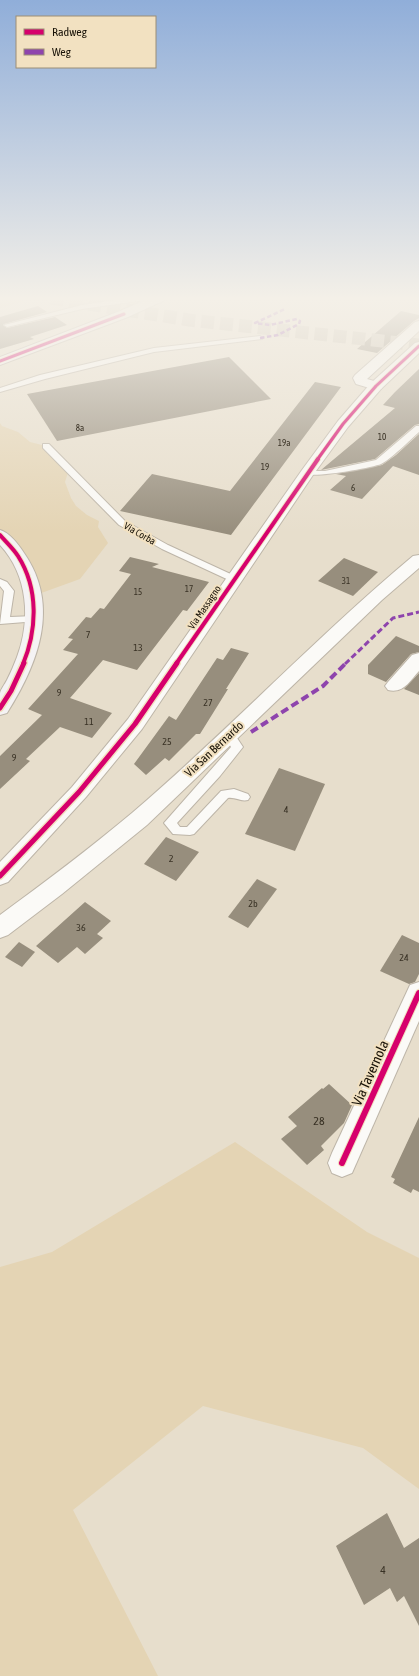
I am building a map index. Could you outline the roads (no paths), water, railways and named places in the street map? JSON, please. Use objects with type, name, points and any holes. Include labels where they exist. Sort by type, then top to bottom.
[{"type":"main road","points":[[0,535],[21,560],[28,575],[33,596],[35,619],[33,638],[24,666],[9,695],[0,708]]},
{"type":"street","points":[[362,376],[360,378],[361,381],[376,386]]},
{"type":"street","name":"Via Massagno","points":[[0,876],[69,803],[120,743],[307,473],[343,424],[387,376]]},
{"type":"street","name":"Via San Bernardo","points":[[0,928],[54,888],[139,819],[229,736],[376,596],[419,560]]},
{"type":"street","points":[[396,686],[419,659]]},
{"type":"street","name":"Via Tavernola","points":[[342,1164],[419,993]]},
{"type":"lane","points":[[0,390],[46,376]]},
{"type":"lane","points":[[307,473],[324,474],[379,462],[419,428]]},
{"type":"lane","name":"Via Corba","points":[[46,446],[122,523],[165,547],[234,579]]},
{"type":"lane","points":[[0,582],[4,584],[9,591],[2,621],[35,619]]},
{"type":"lane","points":[[229,736],[237,747],[216,773],[170,823],[177,831],[190,830],[225,794],[234,793],[244,797]]}]
